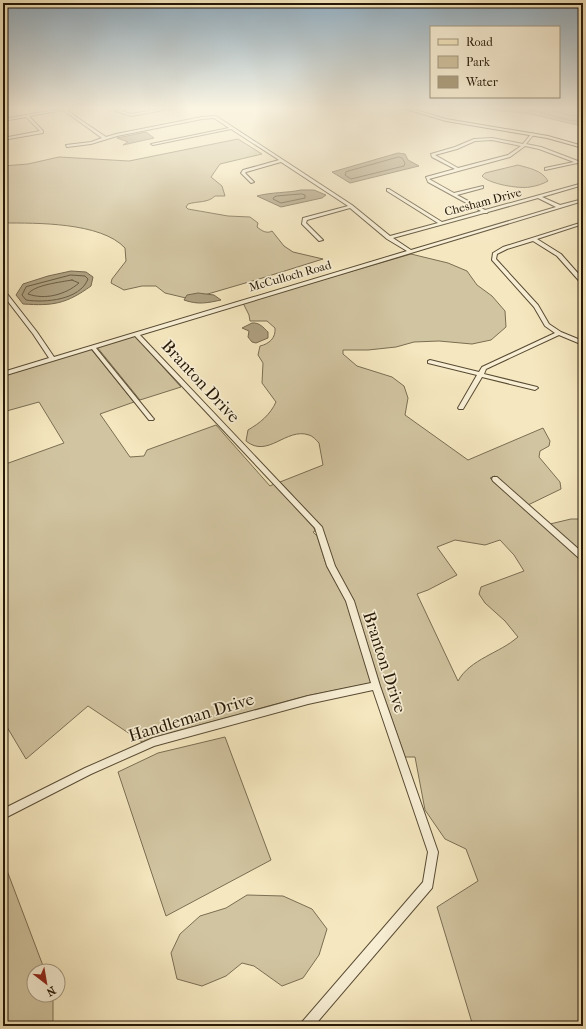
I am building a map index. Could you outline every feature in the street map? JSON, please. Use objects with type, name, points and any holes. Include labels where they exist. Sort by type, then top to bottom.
[{"type":"street","points":[[271,155],[351,206],[389,238],[411,252]]},
{"type":"street","points":[[432,155],[457,169]]},
{"type":"street","points":[[486,212],[429,181],[427,178],[510,155]]},
{"type":"street","points":[[562,155],[583,164]]},
{"type":"street","points":[[252,182],[243,173],[244,171],[281,162]]},
{"type":"street","points":[[546,169],[578,162]]},
{"type":"street","name":"Chesham Drive","points":[[389,238],[583,184]]},
{"type":"street","points":[[454,194],[482,187]]},
{"type":"street","points":[[388,190],[441,223]]},
{"type":"street","points":[[540,197],[560,207]]},
{"type":"street","name":"McCulloch Road","points":[[3,374],[583,200]]},
{"type":"street","points":[[321,240],[304,223],[305,219],[351,206]]},
{"type":"street","points":[[582,224],[499,250],[494,259],[536,306],[543,320],[559,333],[583,343]]},
{"type":"street","points":[[533,239],[559,255],[583,282]]},
{"type":"street","points":[[3,292],[35,333],[52,359]]},
{"type":"street","points":[[461,408],[484,368],[559,333]]},
{"type":"street","name":"Branton Drive","points":[[136,334],[318,527],[331,566],[350,601],[376,686],[433,852],[428,884],[306,1026]]},
{"type":"street","points":[[93,347],[151,419]]},
{"type":"street","points":[[430,362],[534,388]]},
{"type":"street","points":[[495,479],[583,557]]},
{"type":"street","name":"Handleman Drive","points":[[3,814],[88,771],[153,742],[308,700],[376,686]]},
{"type":"green space","points":[[159,155],[258,155],[220,164],[211,177],[222,186],[225,196],[215,196],[206,201],[188,204],[186,207],[188,209],[228,216],[250,217],[258,223],[257,227],[264,232],[272,231],[284,246],[293,252],[323,259],[201,296],[186,298],[165,293],[156,286],[142,286],[124,290],[111,283],[112,279],[126,261],[125,248],[114,239],[100,233],[85,229],[50,224],[3,223],[3,166],[28,164],[59,157],[129,161]]},
{"type":"green space","points":[[518,165],[539,172],[548,181],[532,187],[519,187],[497,184],[482,176],[485,173]]},
{"type":"green space","points":[[411,254],[448,263],[467,271],[477,285],[492,296],[505,311],[506,327],[491,340],[472,344],[439,341],[414,342],[396,347],[368,350],[343,350],[343,354],[357,366],[392,377],[404,386],[408,398],[405,415],[468,460],[543,428],[550,441],[549,446],[540,451],[539,457],[560,482],[561,489],[528,505],[495,476],[490,478],[583,561],[583,1026],[473,1026],[437,907],[478,881],[466,849],[445,839],[425,810],[415,757],[405,757],[380,685],[354,601],[334,565],[321,526],[280,482],[323,465],[319,443],[310,436],[301,434],[293,435],[262,447],[254,446],[246,441],[248,430],[271,411],[276,402],[262,383],[263,363],[258,355],[260,346],[266,344],[273,338],[275,328],[267,321],[250,321],[249,315],[243,303]],"holes":[[[455,540],[485,545],[500,540],[514,555],[524,571],[481,587],[479,594],[485,603],[505,621],[518,637],[511,643],[470,667],[463,673],[458,681],[417,594],[457,575],[437,547]]]},
{"type":"green space","points":[[135,336],[181,387],[140,400],[97,347]]},
{"type":"green space","points":[[91,349],[134,402],[100,414],[130,457],[144,456],[147,450],[216,425],[270,486],[274,484],[314,528],[315,531],[313,532],[317,536],[327,567],[345,598],[371,683],[306,696],[142,742],[88,706],[26,759],[7,727],[3,717],[3,465],[64,443],[39,402],[3,412],[3,376]]},
{"type":"green space","points":[[571,519],[583,519],[583,554],[550,524]]},
{"type":"green space","points":[[225,737],[271,860],[166,916],[118,772],[158,753]]},
{"type":"green space","points":[[3,860],[42,963],[26,963],[26,1003],[53,1003],[53,1026],[3,1026]]},
{"type":"green space","points":[[247,895],[283,896],[312,909],[327,929],[319,955],[303,978],[282,986],[254,966],[242,963],[226,976],[202,986],[177,979],[171,953],[180,934],[200,916],[226,908]]},
{"type":"water","points":[[391,155],[406,155],[408,160],[419,166],[350,183],[332,172]]},
{"type":"water","points":[[314,190],[326,195],[322,198],[281,207],[257,196],[290,192]]},
{"type":"water","points":[[71,271],[86,272],[93,277],[91,286],[74,297],[43,305],[23,304],[16,295],[23,284]]},
{"type":"water","points":[[198,293],[214,295],[221,300],[194,303],[184,300],[187,295]]},
{"type":"water","points":[[252,323],[259,324],[265,329],[268,332],[268,338],[256,343],[252,342],[248,337],[249,331],[242,328]]}]
